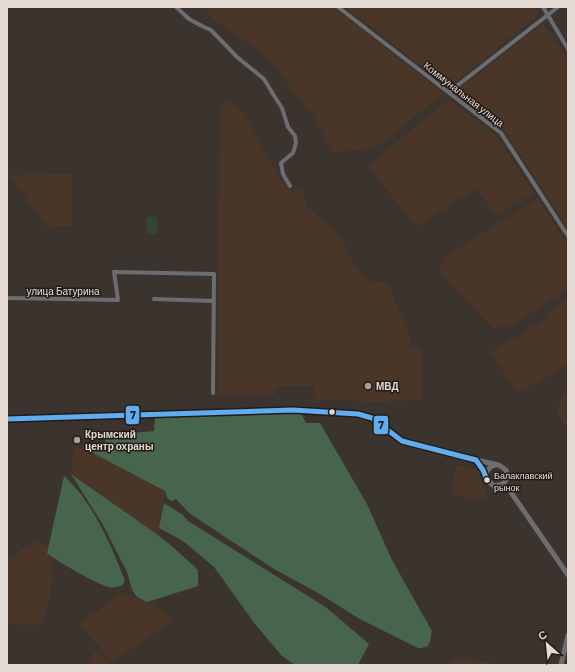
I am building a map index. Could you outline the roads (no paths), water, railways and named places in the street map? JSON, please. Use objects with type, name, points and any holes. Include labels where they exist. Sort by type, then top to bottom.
[{"type":"main road","points":[[7,419],[294,410],[358,414],[372,418],[402,441],[499,465],[506,470],[508,477],[506,481],[508,488],[568,575]]},
{"type":"main road","points":[[476,460],[483,470],[486,479],[492,485],[501,485],[508,488]]},
{"type":"main road","points":[[486,479],[489,468],[499,465]]},
{"type":"main road","points":[[501,485],[506,481]]},
{"type":"main road","points":[[561,665],[568,635]]},
{"type":"street","points":[[176,7],[204,28],[211,30],[237,57],[264,79],[282,108],[288,127],[295,136],[296,143],[293,153],[281,163],[283,174],[290,186]]},
{"type":"street","name":"Коммунальная улица","points":[[338,7],[501,133],[568,236]]},
{"type":"street","points":[[543,7],[568,49]]},
{"type":"street","points":[[449,92],[558,7]]},
{"type":"street","name":"улица Батурина","points":[[7,298],[118,300],[114,272],[122,272],[214,274],[213,301]]},
{"type":"street","points":[[154,299],[213,301],[213,393]]},
{"type":"place","name":"МВД","points":[[368,386]]},
{"type":"place","name":"Крымский центр охраны","points":[[77,440]]},
{"type":"place","name":"Балаклавский рынок","points":[[487,480]]}]
